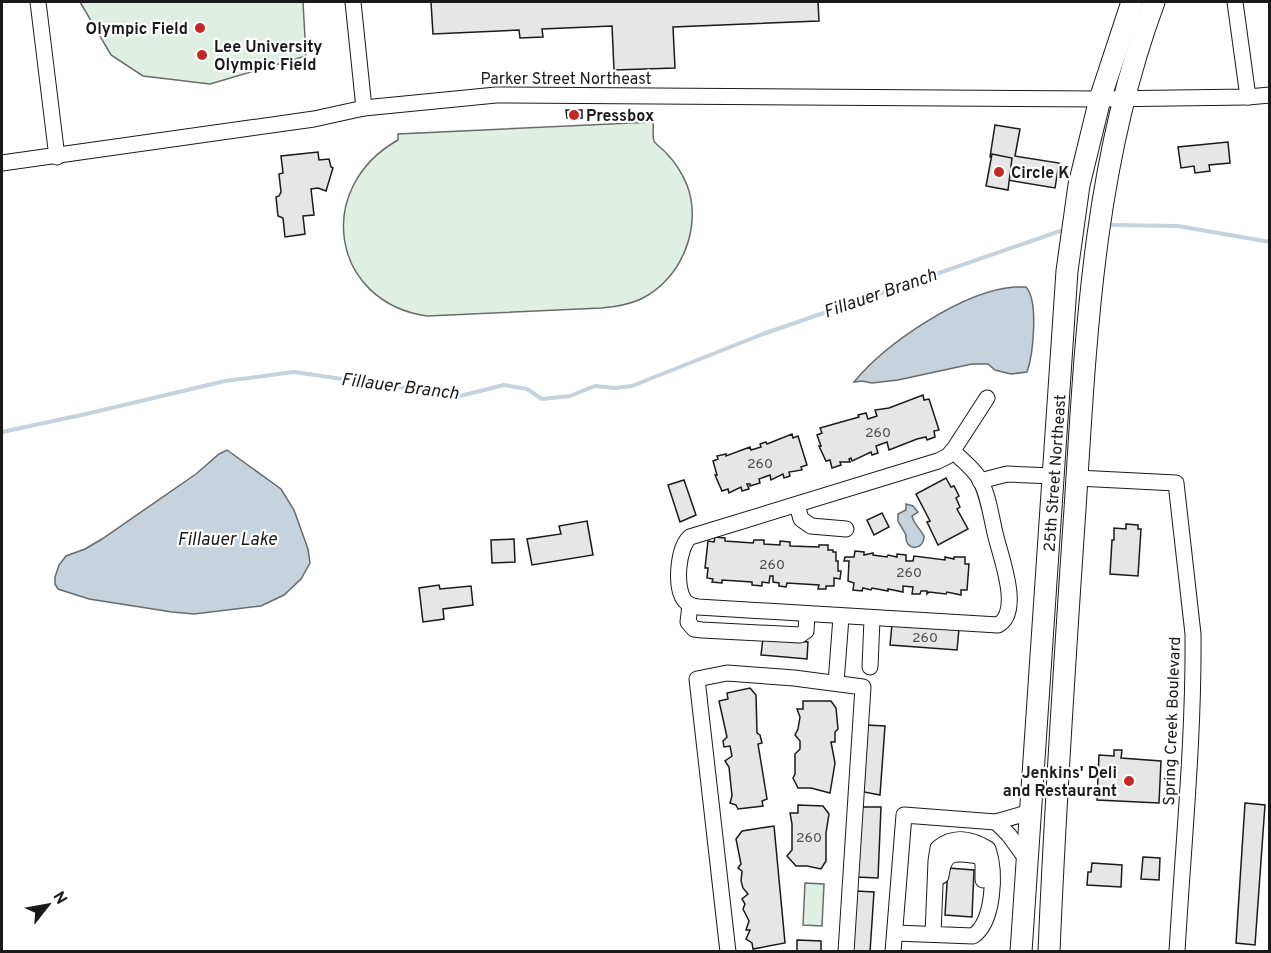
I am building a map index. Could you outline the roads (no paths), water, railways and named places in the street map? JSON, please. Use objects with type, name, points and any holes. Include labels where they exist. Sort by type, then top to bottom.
[{"type":"highway","name":"25th Street Northeast","points":[[1021,951],[1067,271],[1079,185],[1100,99],[1131,2]]},
{"type":"highway","name":"25th Street Northeast","points":[[1049,951],[1054,827],[1087,314],[1101,204],[1124,99],[1155,2]]},
{"type":"street","points":[[38,2],[57,157]]},
{"type":"street","points":[[353,2],[364,108]]},
{"type":"street","points":[[1235,2],[1248,97]]},
{"type":"street","name":"Parker Street Northeast","points":[[2,163],[314,119],[364,108],[496,95],[1100,99],[1269,95]]},
{"type":"street","points":[[953,451],[974,471],[980,482],[1007,580],[1008,607],[1005,619],[998,625],[807,615],[690,605],[684,600],[680,588],[680,554],[685,541],[698,533],[938,461],[953,451],[987,398]]},
{"type":"street","points":[[980,482],[1007,474],[1054,476]]},
{"type":"street","name":"Spring Creek Boulevard","points":[[1077,478],[1176,483],[1193,634],[1193,698],[1177,951]]},
{"type":"street","points":[[797,505],[801,519],[811,526],[846,530]]},
{"type":"street","points":[[690,605],[688,622],[694,629],[702,630],[800,635],[806,631],[807,615]]},
{"type":"street","points":[[836,683],[841,617]]},
{"type":"street","points":[[870,667],[872,619]]},
{"type":"street","points":[[728,951],[697,679],[727,673],[863,687],[846,951]]},
{"type":"street","points":[[893,951],[904,815],[996,822],[1030,812]]},
{"type":"street","points":[[996,822],[1009,835],[1027,860]]},
{"type":"street","points":[[895,933],[973,936],[980,932],[990,911],[992,861],[988,849],[975,841],[947,841],[938,848],[932,918],[933,934]]},
{"type":"water","points":[[1014,287],[1026,287],[1030,294],[1034,316],[1033,341],[1027,372],[1011,374],[995,370],[988,364],[972,364],[898,380],[872,383],[854,382],[885,351],[927,321],[972,298]]},
{"type":"water","name":"Fillauer Lake","points":[[227,450],[281,489],[294,510],[308,549],[310,563],[301,579],[284,595],[261,606],[194,614],[89,599],[58,589],[55,577],[59,565],[66,556],[102,539]]},
{"type":"water","points":[[906,504],[913,506],[918,512],[912,516],[924,536],[918,547],[911,547],[908,544],[898,521],[898,514],[906,510]]},
{"type":"waterway","name":"Fillauer Branch","points":[[1112,225],[1178,226],[1270,242]]},
{"type":"waterway","name":"Fillauer Branch","points":[[2,432],[225,381],[294,372],[460,396],[504,385],[527,389],[542,399],[570,396],[595,386],[615,388],[632,386],[763,334],[1060,231]]},
{"type":"place","name":"Olympic Field","points":[[200,28]]},
{"type":"place","name":"Lee University Olympic Field","points":[[202,55]]},
{"type":"place","name":"Pressbox","points":[[574,115]]},
{"type":"place","name":"Circle K","points":[[999,172]]},
{"type":"place","name":"Jenkins' Deli and Restaurant","points":[[1129,781]]}]
